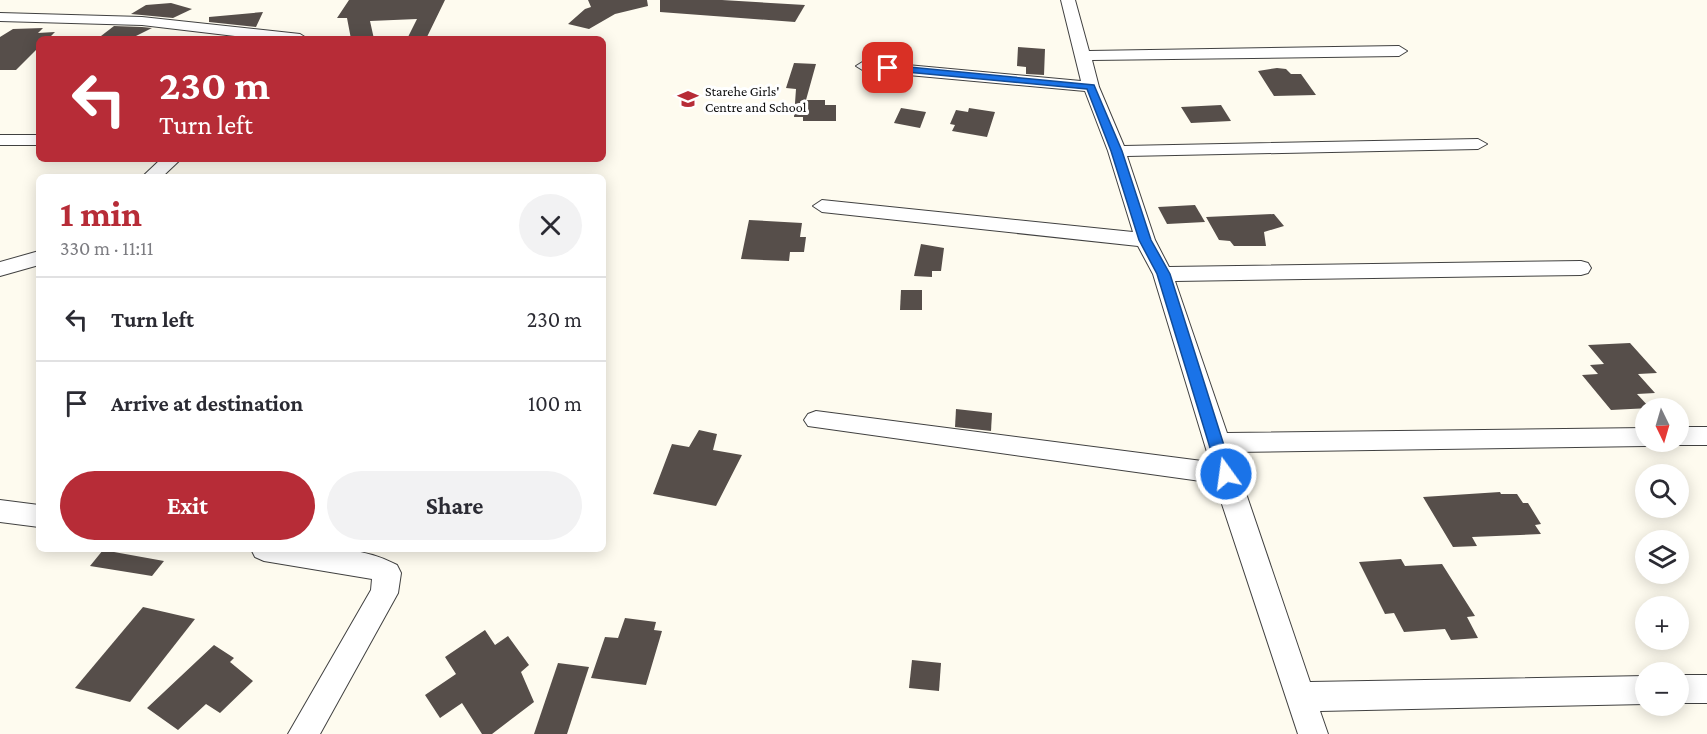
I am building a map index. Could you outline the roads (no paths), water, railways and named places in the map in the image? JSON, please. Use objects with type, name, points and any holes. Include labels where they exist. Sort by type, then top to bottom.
[{"type":"street","points":[[1068,0],[1091,87],[1117,151],[1145,240],[1163,274],[1226,474],[1313,734]]},
{"type":"street","points":[[0,17],[132,21],[272,36]]},
{"type":"street","points":[[1083,56],[1399,51]]},
{"type":"street","points":[[864,66],[1091,87]]},
{"type":"street","points":[[0,140],[36,140]]},
{"type":"street","points":[[1117,151],[1478,144]]},
{"type":"street","points":[[154,174],[168,162]]},
{"type":"street","points":[[822,206],[1145,240]]},
{"type":"street","points":[[0,269],[36,259]]},
{"type":"street","points":[[1163,274],[1581,268]]},
{"type":"street","points":[[816,420],[1226,474]]},
{"type":"street","points":[[1689,436],[1707,436]]},
{"type":"street","points":[[1218,443],[1635,437]]},
{"type":"street","points":[[0,511],[36,516]]},
{"type":"street","points":[[284,552],[372,565],[387,573],[384,593],[303,734]]},
{"type":"street","points":[[1689,689],[1707,689]]},
{"type":"street","points":[[1301,697],[1635,690]]},
{"type":"place","name":"Starehe Girls' Centre and School","points":[[688,99]]}]
